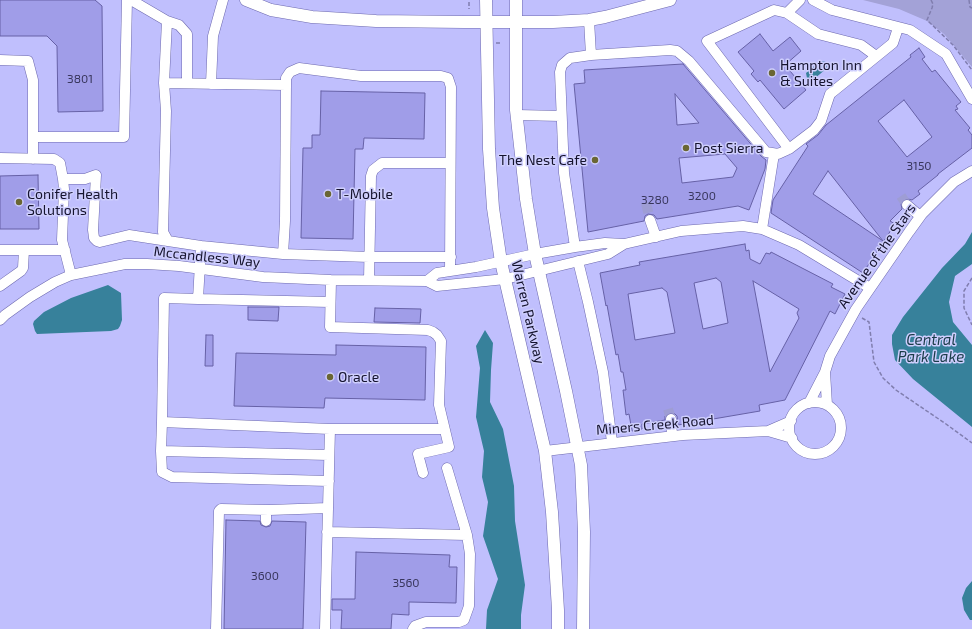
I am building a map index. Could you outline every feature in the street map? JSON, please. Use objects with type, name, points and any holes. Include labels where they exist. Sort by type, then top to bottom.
[{"type":"main road","points":[[246,0],[271,10],[312,18],[376,21],[487,22],[590,20],[605,18],[670,0]]},
{"type":"main road","name":"Warren Parkway","points":[[486,0],[490,178],[496,238],[544,450],[552,512],[558,629]]},
{"type":"main road","name":"Warren Parkway","points":[[516,0],[517,115],[526,199],[538,270],[578,446],[583,488],[583,629]]},
{"type":"street","points":[[33,136],[124,136],[127,0]]},
{"type":"street","points":[[131,0],[167,21],[179,25],[187,34],[187,83]]},
{"type":"street","points":[[211,84],[213,36],[223,0]]},
{"type":"street","points":[[787,13],[800,0]]},
{"type":"street","points":[[813,0],[832,10],[910,30],[946,54],[972,99]]},
{"type":"street","points":[[789,149],[707,41],[774,10],[787,13],[818,34],[861,45],[876,56]]},
{"type":"street","points":[[590,20],[592,55]]},
{"type":"street","points":[[167,21],[164,83],[166,111],[163,232],[168,241]]},
{"type":"street","points":[[575,247],[564,174],[561,116],[560,72],[562,65],[568,59],[572,57],[592,55],[670,50],[678,51],[689,61],[763,150],[774,154],[781,154],[816,131],[830,94],[893,43],[898,28]]},
{"type":"street","points":[[0,60],[28,61],[33,80],[33,158]]},
{"type":"street","points":[[283,254],[285,221],[286,78],[290,72],[299,68],[360,76],[441,76],[448,78],[451,87],[450,271]]},
{"type":"street","points":[[164,83],[286,85]]},
{"type":"street","points":[[517,115],[561,116]]},
{"type":"street","points":[[762,229],[774,154]]},
{"type":"street","points":[[0,158],[54,159],[60,163],[63,179],[62,240],[71,275]]},
{"type":"street","points":[[369,280],[371,176],[373,170],[382,163],[388,162],[450,163]]},
{"type":"street","name":"Avenue of the Stars","points":[[809,403],[825,372],[830,356],[854,313],[920,216],[954,182],[972,171]]},
{"type":"street","points":[[63,179],[85,179],[96,175],[93,230],[94,238],[96,241],[100,242],[129,235],[201,246],[283,254],[369,257],[450,256]]},
{"type":"street","points":[[907,205],[920,216]]},
{"type":"street","points":[[650,220],[656,237]]},
{"type":"street","points":[[624,244],[681,231],[744,226],[762,229],[800,245],[870,288]]},
{"type":"street","name":"Mccandless Way","points":[[426,281],[437,273],[501,262],[535,254],[605,243],[624,244]]},
{"type":"street","name":"Mccandless Way","points":[[0,320],[30,297],[55,282],[71,275],[125,264],[147,264],[263,277],[331,280],[426,281],[437,286],[505,279],[608,254],[624,244]]},
{"type":"street","points":[[198,299],[201,246]]},
{"type":"street","points":[[0,250],[65,250]]},
{"type":"street","points":[[0,286],[23,268],[24,250]]},
{"type":"street","points":[[578,261],[603,372],[612,442]]},
{"type":"street","points":[[331,280],[330,327],[428,330],[437,335],[441,341],[439,404],[449,447],[418,454],[422,473]]},
{"type":"street","points":[[329,481],[172,477],[162,472],[161,450],[164,298],[330,302]]},
{"type":"street","name":"Avenue of the Stars","points":[[825,372],[827,405]]},
{"type":"street","points":[[809,403],[822,403],[827,405],[833,409],[840,422],[841,430],[839,437],[830,449],[816,454],[808,453],[796,445],[792,438],[790,430],[791,421],[795,412],[801,406],[809,403]]},
{"type":"street","points":[[671,419],[672,436]]},
{"type":"street","name":"Miners Creek Road","points":[[768,431],[791,421]]},
{"type":"street","points":[[162,422],[330,429],[444,429]]},
{"type":"street","points":[[325,629],[330,429]]},
{"type":"street","name":"Miners Creek Road","points":[[544,450],[672,436],[768,431],[792,438]]},
{"type":"street","points":[[161,450],[329,455]]},
{"type":"street","points":[[413,629],[420,623],[436,626],[464,620],[469,606],[470,554],[467,535],[447,468]]},
{"type":"street","points":[[216,629],[219,511],[221,509],[266,510],[328,508]]},
{"type":"street","points":[[266,510],[266,521]]},
{"type":"street","points":[[327,532],[467,535]]},
{"type":"path","points":[[931,0],[933,4],[927,20],[956,49],[972,70]]},
{"type":"path","points":[[970,0],[970,7],[972,8]]},
{"type":"path","points":[[469,2],[469,9]]},
{"type":"path","points":[[972,278],[964,292],[964,308],[972,325]]},
{"type":"path","points":[[854,313],[869,322],[874,362],[884,378],[896,390],[972,443]]},
{"type":"shaded area","points":[[863,0],[972,0],[972,67],[944,34],[927,21],[899,9]]},
{"type":"water","points":[[820,61],[826,62],[827,68],[813,80],[807,78],[806,73]]},
{"type":"water","name":"Central Park Lake","points":[[972,232],[972,264],[955,276],[949,302],[953,322],[972,345],[972,427],[913,379],[895,360],[892,335],[903,317],[942,268],[965,244]]},
{"type":"water","points":[[108,285],[121,293],[122,320],[118,329],[111,331],[37,334],[35,331],[33,324],[34,321],[44,312],[71,298]]},
{"type":"water","points":[[485,330],[493,343],[490,402],[503,429],[514,486],[515,521],[525,585],[521,615],[521,629],[486,629],[487,610],[498,579],[483,536],[488,502],[482,477],[484,451],[476,417],[480,368],[476,346]]},
{"type":"water","points":[[972,581],[972,620],[970,620],[964,610],[962,598],[966,588]]},
{"type":"building","points":[[0,0],[95,0],[102,6],[103,111],[58,112],[57,46],[47,36],[0,36]]},
{"type":"building","name":"Hampton Inn & Suites","points":[[760,34],[773,51],[790,37],[801,51],[785,65],[806,90],[784,109],[760,80],[758,82],[751,74],[754,71],[738,52]]},
{"type":"building","points":[[919,48],[925,57],[922,59],[932,72],[935,70],[961,102],[956,106],[958,109],[955,110],[970,128],[968,130],[972,135],[972,148],[918,191],[920,194],[912,200],[908,199],[902,201],[902,209],[890,221],[895,224],[863,273],[771,213],[773,200],[808,146],[806,144],[818,135],[826,125],[911,57],[910,55]],"holes":[[[904,100],[932,137],[907,157],[878,121]],[[828,171],[883,241],[813,194]]]},
{"type":"building","name":"Post Sierra","points":[[683,64],[766,160],[765,169],[749,210],[738,206],[657,219],[654,215],[648,214],[645,216],[644,221],[588,232],[574,84],[585,83],[584,70]],"holes":[[[675,94],[699,123],[677,125]],[[725,154],[737,168],[733,177],[682,183],[679,158]]]},
{"type":"building","name":"T-Mobile","points":[[321,91],[425,93],[424,139],[364,138],[363,149],[355,149],[353,239],[301,238],[303,148],[312,148],[312,135],[320,135]]},
{"type":"building","name":"Conifer Health Solutions","points":[[38,175],[39,229],[0,229],[0,176]]},
{"type":"building","points":[[745,244],[746,251],[749,250],[750,259],[760,264],[766,253],[770,254],[771,252],[833,284],[831,287],[845,294],[835,314],[830,311],[785,400],[759,405],[760,411],[678,425],[677,416],[674,413],[670,413],[665,416],[665,420],[642,424],[642,429],[632,431],[629,414],[626,415],[623,390],[626,390],[623,372],[621,372],[618,354],[616,355],[600,273],[640,265],[639,262]],"holes":[[[716,278],[721,282],[728,323],[703,329],[694,283]],[[753,281],[799,309],[797,313],[799,318],[770,372]],[[662,288],[667,292],[675,333],[635,340],[628,294]]]},
{"type":"building","points":[[248,307],[279,307],[278,321],[248,320]]},
{"type":"building","points":[[375,308],[421,309],[420,323],[374,322]]},
{"type":"building","points":[[206,335],[213,335],[213,366],[205,366]]},
{"type":"building","name":"Oracle","points":[[336,345],[426,347],[425,400],[325,398],[324,408],[234,406],[236,353],[336,355]]},
{"type":"building","points":[[226,520],[260,521],[261,525],[266,527],[270,526],[272,521],[306,522],[303,629],[224,629]]},
{"type":"building","points":[[356,552],[450,555],[449,567],[457,567],[456,603],[409,602],[409,615],[392,614],[391,629],[341,629],[342,610],[332,610],[332,599],[355,599]]},
{"type":"tunnel","points":[[901,196],[907,205]]},
{"type":"tunnel","points":[[646,203],[650,220]]},
{"type":"tunnel","points":[[668,409],[671,419]]},
{"type":"place","name":"Hampton Inn & Suites","points":[[772,73]]},
{"type":"place","name":"Post Sierra","points":[[686,148]]},
{"type":"place","name":"The Nest Cafe","points":[[595,160]]},
{"type":"place","name":"T-Mobile","points":[[328,194]]},
{"type":"place","name":"Conifer Health Solutions","points":[[19,202]]},
{"type":"place","name":"Oracle","points":[[330,377]]}]
